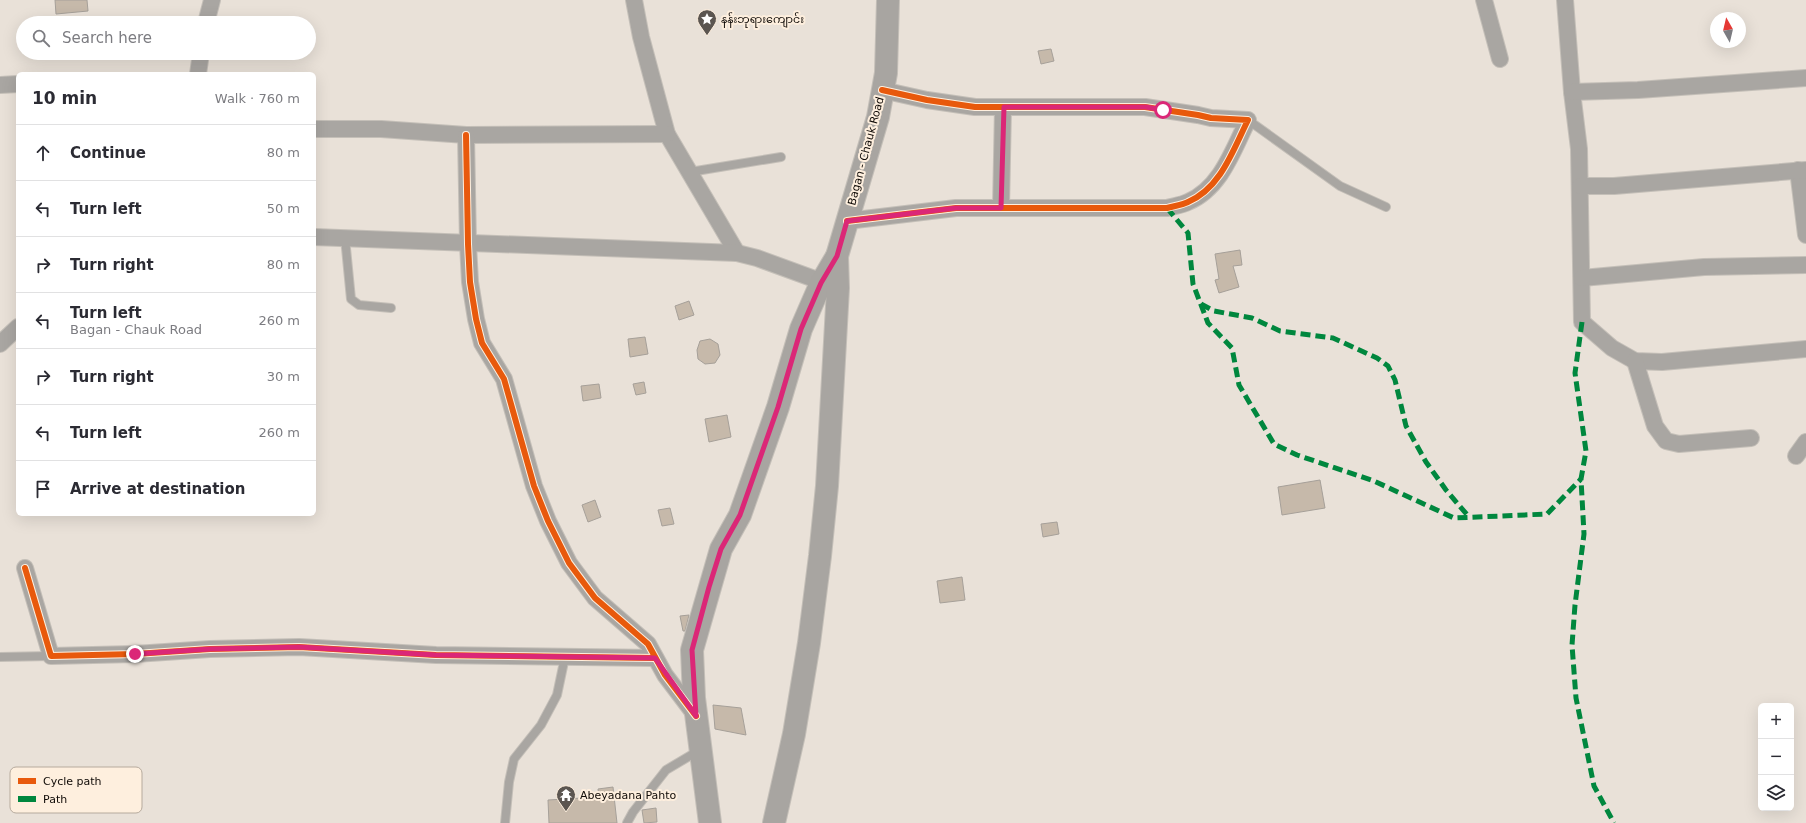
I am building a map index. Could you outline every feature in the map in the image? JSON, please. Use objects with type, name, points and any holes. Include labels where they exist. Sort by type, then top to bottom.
[{"type":"main road","name":"Bagan - Chauk Road","points":[[774,823],[794,734],[809,643],[820,556],[827,486],[830,285],[878,116],[886,73],[888,0]]},
{"type":"main road","points":[[710,823],[696,716],[692,650],[721,549],[740,515],[778,407],[801,329],[830,285]]},
{"type":"street","points":[[208,16],[212,0]]},
{"type":"street","points":[[634,0],[641,37],[667,134],[737,253]]},
{"type":"street","points":[[1484,0],[1500,59]]},
{"type":"street","points":[[1565,0],[1572,92],[1579,149],[1582,322],[1612,348],[1635,361],[1662,362],[1806,349]]},
{"type":"street","points":[[198,72],[200,60]]},
{"type":"street","points":[[1572,92],[1638,90],[1806,78]]},
{"type":"street","points":[[0,85],[16,84]]},
{"type":"street","points":[[847,221],[956,208],[1167,208],[1188,202],[1202,193],[1222,174],[1248,120],[1211,118],[1146,107],[968,106],[927,100],[882,90]]},
{"type":"street","points":[[1001,208],[1004,107]]},
{"type":"street","points":[[316,129],[466,134],[667,134]]},
{"type":"street","points":[[466,134],[470,282],[482,343],[504,378],[534,486],[548,521],[569,563],[595,598],[648,644],[655,658],[696,716]]},
{"type":"street","points":[[1580,186],[1630,185],[1802,170],[1806,235]]},
{"type":"street","points":[[316,237],[737,253],[757,258],[830,285]]},
{"type":"street","points":[[1582,278],[1704,267],[1806,265]]},
{"type":"street","points":[[0,344],[16,330]]},
{"type":"street","points":[[1635,361],[1655,426],[1666,441],[1679,444],[1751,438]]},
{"type":"street","points":[[1796,456],[1806,442]]},
{"type":"street","points":[[25,568],[51,656],[135,654],[210,649],[299,647],[436,655],[655,658]]},
{"type":"lane","points":[[1248,120],[1340,186],[1386,207]]},
{"type":"lane","points":[[690,172],[781,157]]},
{"type":"lane","points":[[345,238],[351,299],[359,306],[391,308]]},
{"type":"lane","points":[[0,657],[51,656]]},
{"type":"lane","points":[[505,823],[509,782],[514,759],[540,725],[557,695],[565,657]]},
{"type":"lane","points":[[627,823],[633,812],[666,770],[700,750]]},
{"type":"building","points":[[55,0],[87,0],[88,11],[56,14]]},
{"type":"building","points":[[1051,49],[1054,61],[1041,64],[1038,51]]},
{"type":"building","points":[[1240,250],[1242,265],[1233,266],[1239,287],[1219,293],[1215,280],[1219,279],[1215,254]]},
{"type":"building","points":[[689,301],[694,315],[679,320],[675,306]]},
{"type":"building","points":[[645,337],[648,354],[630,357],[628,339]]},
{"type":"building","points":[[710,339],[718,344],[720,355],[715,363],[705,364],[698,359],[697,350],[700,341]]},
{"type":"building","points":[[644,382],[646,393],[636,395],[633,384]]},
{"type":"building","points":[[599,384],[601,398],[583,401],[581,386]]},
{"type":"building","points":[[727,415],[731,437],[709,442],[705,419]]},
{"type":"building","points":[[1320,480],[1325,508],[1282,515],[1278,487]]},
{"type":"building","points":[[595,500],[601,517],[588,522],[582,505]]},
{"type":"building","points":[[670,508],[674,524],[662,526],[658,510]]},
{"type":"building","points":[[1057,522],[1059,534],[1043,537],[1041,524]]},
{"type":"building","points":[[962,577],[965,600],[940,603],[937,581]]},
{"type":"building","points":[[689,615],[685,631],[683,631],[680,616]]},
{"type":"building","points":[[713,705],[741,708],[746,735],[715,729]]},
{"type":"building","points":[[613,787],[617,823],[549,823],[548,800],[599,797],[598,789]]},
{"type":"building","points":[[656,808],[657,822],[644,823],[642,810]]},
{"type":"marked path","points":[[1167,208],[1188,233],[1193,284],[1208,323],[1232,348],[1239,385],[1274,444],[1297,455],[1374,481],[1454,518],[1547,514],[1581,479]]},
{"type":"marked path","points":[[1201,304],[1214,311],[1252,318],[1280,331],[1333,338],[1377,358],[1388,366],[1395,380],[1406,426],[1426,462],[1446,490],[1469,517]]},
{"type":"marked path","points":[[1582,322],[1575,373],[1586,451],[1581,479],[1584,534],[1575,605],[1572,645],[1576,698],[1594,786],[1614,823]]},
{"type":"cycle path","points":[[847,221],[956,208],[1167,208],[1188,202],[1209,188],[1225,167],[1248,120],[1211,118],[1145,107],[975,107],[927,100],[882,90]]},
{"type":"cycle path","points":[[466,135],[470,282],[476,319],[482,343],[504,379],[534,486],[548,521],[569,563],[595,598],[648,644],[665,675],[696,716]]},
{"type":"cycle path","points":[[25,568],[51,656],[135,654],[210,649],[299,647],[436,655],[655,658]]},
{"type":"place","name":"နန်းဘုရားကျောင်း","points":[[707,36]]},
{"type":"place","name":"Abeyadana Pahto","points":[[566,812]]},
{"type":"route","points":[[135,654],[210,649],[299,647],[436,655],[655,658],[665,675],[696,716],[692,650],[709,587],[721,549],[740,515],[750,482],[778,407],[801,329],[821,283],[837,256],[847,221],[956,208],[1001,208],[1004,107],[1146,107],[1163,110]]}]
